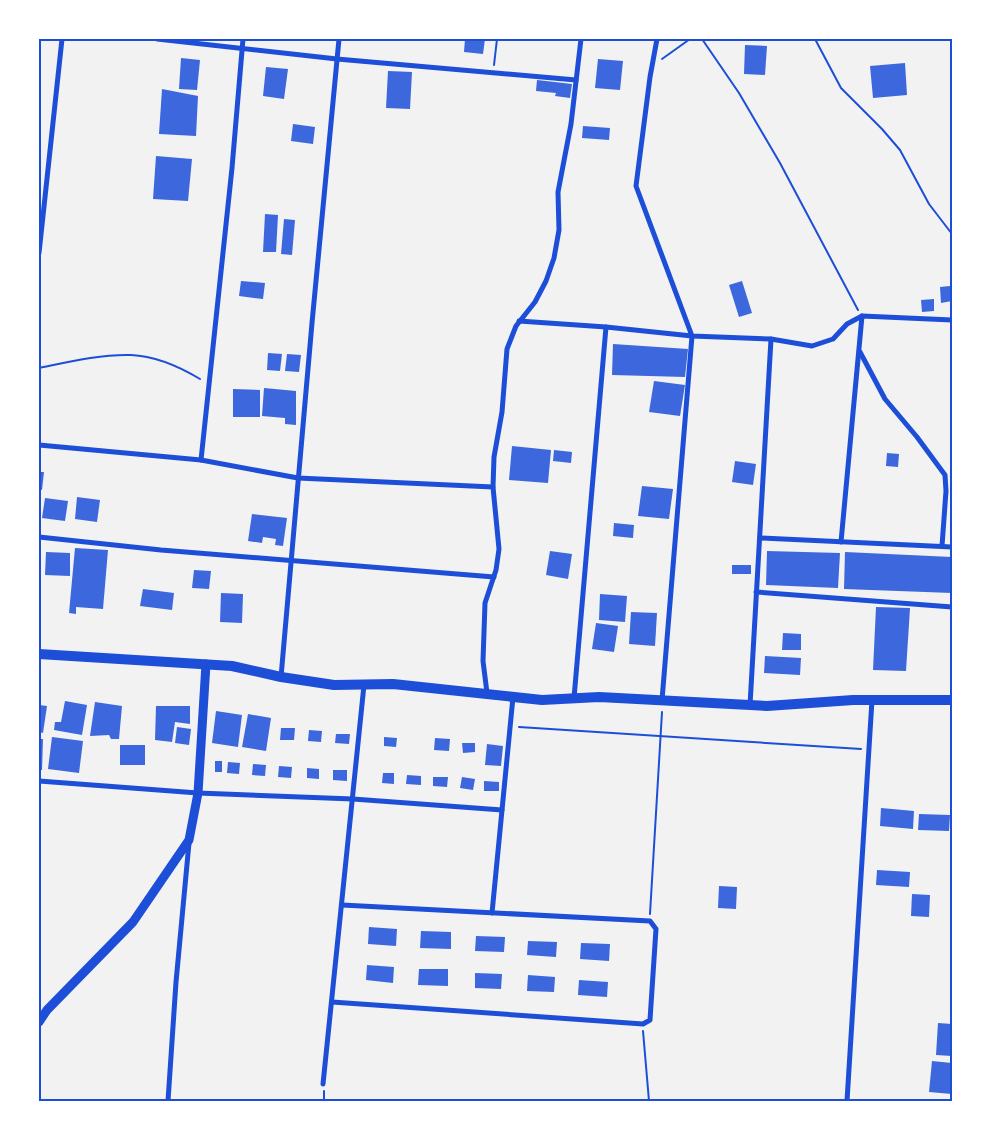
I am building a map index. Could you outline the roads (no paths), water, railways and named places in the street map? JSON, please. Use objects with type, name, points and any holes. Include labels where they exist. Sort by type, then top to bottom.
[{"type":"main road","points":[[39,654],[232,666],[281,677],[334,685],[393,684],[542,700],[599,697],[750,706],[928,698],[952,700]]},
{"type":"street","points":[[39,253],[62,39]]},
{"type":"street","points":[[157,39],[336,60],[576,80]]},
{"type":"street","points":[[201,460],[232,168],[242,39]]},
{"type":"street","points":[[281,677],[339,39]]},
{"type":"street","points":[[487,693],[483,661],[486,603],[494,577],[499,549],[493,487],[494,457],[502,412],[507,349],[520,321],[546,281],[554,258],[560,230],[558,192],[571,124],[581,39]]},
{"type":"street","points":[[657,39],[636,186],[692,336],[662,701]]},
{"type":"street","points":[[520,321],[692,336],[771,340],[812,346],[833,339],[848,324],[862,316],[952,320]]},
{"type":"street","points":[[841,542],[862,316]]},
{"type":"street","points":[[574,698],[606,327]]},
{"type":"street","points":[[750,706],[771,340]]},
{"type":"street","points":[[859,352],[885,399],[946,474],[942,546]]},
{"type":"street","points":[[39,445],[201,460],[298,478],[493,487]]},
{"type":"street","points":[[39,536],[161,550],[494,577]]},
{"type":"street","points":[[760,538],[952,547]]},
{"type":"street","points":[[756,592],[952,607]]},
{"type":"street","points":[[168,1101],[176,982],[189,840],[198,793],[206,664]]},
{"type":"street","points":[[323,1084],[364,684]]},
{"type":"street","points":[[928,698],[952,695]]},
{"type":"street","points":[[492,913],[513,696]]},
{"type":"street","points":[[847,1101],[872,700]]},
{"type":"street","points":[[39,781],[198,793],[353,799],[502,810]]},
{"type":"street","points":[[39,1022],[47,1010],[133,922],[189,840]]},
{"type":"street","points":[[332,1002],[643,1024],[650,1020],[656,929],[650,921],[342,905]]}]
